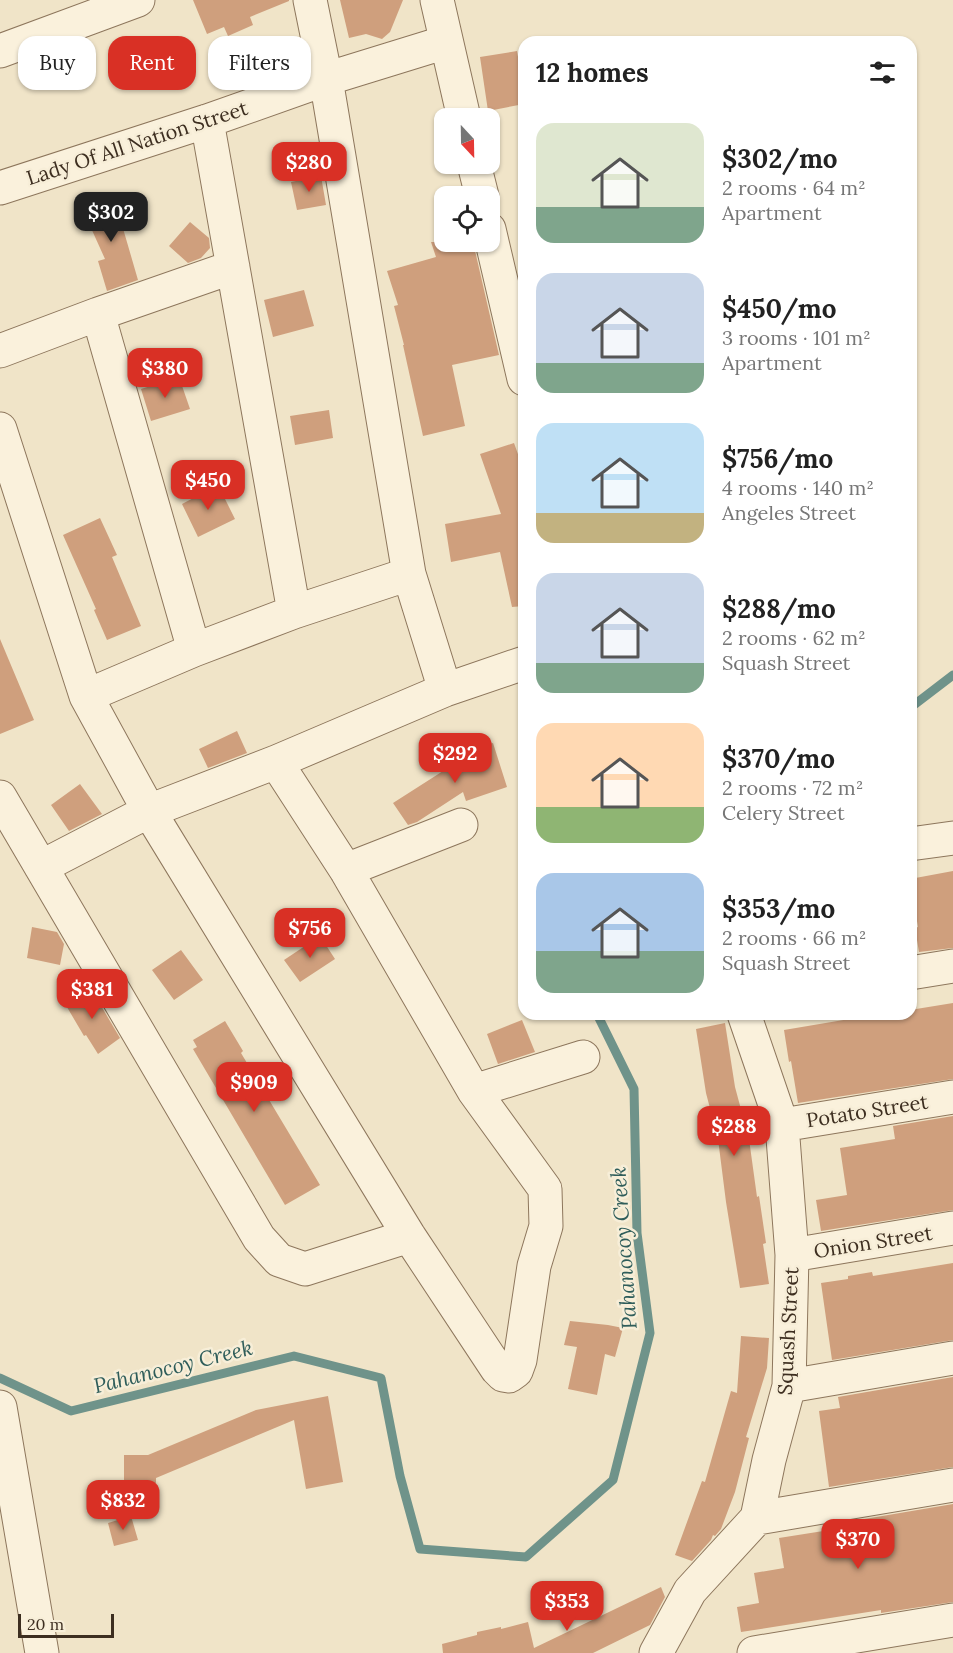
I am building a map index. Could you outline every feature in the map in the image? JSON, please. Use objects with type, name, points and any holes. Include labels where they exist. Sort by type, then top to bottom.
[{"type":"street","points":[[0,51],[138,0]]},
{"type":"street","points":[[310,0],[326,79],[410,574],[445,690]]},
{"type":"street","points":[[437,0],[462,108]]},
{"type":"street","name":"Lady Of All Nation Street","points":[[0,188],[207,121],[326,79],[446,42]]},
{"type":"street","points":[[207,121],[294,612]]},
{"type":"street","points":[[494,252],[518,353]]},
{"type":"street","points":[[0,351],[233,267]]},
{"type":"street","points":[[98,314],[194,650]]},
{"type":"street","points":[[0,429],[86,696],[149,811],[409,1236],[497,1369],[503,1375],[509,1376],[516,1371],[520,1360],[534,1266],[546,1226],[545,1190],[474,1091],[346,870],[276,762]]},
{"type":"street","points":[[86,696],[194,650],[294,612],[410,574]]},
{"type":"street","points":[[41,867],[149,811],[276,762],[445,690],[518,665]]},
{"type":"street","points":[[0,797],[259,1238],[279,1260],[305,1269],[409,1236]]},
{"type":"street","points":[[346,870],[461,825]]},
{"type":"street","points":[[917,843],[953,838]]},
{"type":"street","points":[[917,972],[953,966]]},
{"type":"street","name":"Squash Street","points":[[656,1653],[690,1591],[757,1518],[789,1386],[792,1255],[782,1125],[746,1020]]},
{"type":"street","points":[[474,1091],[583,1057]]},
{"type":"street","name":"Potato Street","points":[[782,1125],[953,1097]]},
{"type":"street","name":"Onion Street","points":[[792,1255],[953,1228]]},
{"type":"street","points":[[789,1386],[953,1358]]},
{"type":"street","points":[[0,1407],[42,1653]]},
{"type":"street","points":[[757,1518],[953,1485]]},
{"type":"street","points":[[754,1653],[953,1620]]},
{"type":"building","points":[[193,0],[289,0],[250,17],[253,25],[228,36],[224,27],[207,34]]},
{"type":"building","points":[[340,0],[403,0],[390,32],[382,39],[366,34],[349,38]]},
{"type":"building","points":[[517,51],[518,105],[500,109],[488,108],[480,57]]},
{"type":"building","points":[[321,176],[326,205],[297,210],[291,182]]},
{"type":"building","points":[[113,194],[138,280],[107,291],[98,261],[105,259],[82,208]]},
{"type":"building","points":[[190,222],[209,238],[210,248],[201,258],[188,263],[169,246]]},
{"type":"building","points":[[434,252],[475,252],[499,355],[452,365],[465,426],[423,436],[394,306],[398,305],[387,271],[436,257]]},
{"type":"building","points":[[304,290],[314,326],[273,337],[264,300]]},
{"type":"building","points":[[179,377],[190,409],[151,421],[141,389]]},
{"type":"building","points":[[329,410],[333,438],[295,445],[290,416]]},
{"type":"building","points":[[514,443],[518,454],[518,606],[512,607],[500,552],[451,562],[445,524],[501,514],[480,454]]},
{"type":"building","points":[[218,485],[235,519],[198,537],[182,504]]},
{"type":"building","points":[[100,518],[117,555],[112,557],[141,626],[107,640],[94,610],[96,609],[63,535]]},
{"type":"building","points":[[0,639],[34,720],[0,734]]},
{"type":"building","points":[[237,731],[247,753],[208,768],[199,749]]},
{"type":"building","points":[[493,743],[507,787],[466,801],[463,792],[417,822],[408,825],[393,803],[454,764],[451,756]]},
{"type":"building","points":[[80,784],[102,814],[69,831],[51,805]]},
{"type":"building","points":[[953,871],[953,948],[919,952],[917,878]]},
{"type":"building","points":[[32,927],[57,932],[64,944],[60,965],[27,958]]},
{"type":"building","points":[[320,936],[335,959],[300,982],[284,960]]},
{"type":"building","points":[[181,950],[203,980],[174,1000],[152,970]]},
{"type":"building","points":[[90,987],[120,1038],[98,1054],[86,1035],[84,1036],[64,1002]]},
{"type":"building","points":[[953,1003],[953,1079],[798,1103],[784,1030],[843,1020],[917,1020],[917,1009]]},
{"type":"building","points":[[522,1020],[535,1052],[498,1064],[487,1034]]},
{"type":"building","points":[[225,1021],[243,1051],[241,1053],[320,1185],[285,1205],[193,1049],[197,1047],[193,1040]]},
{"type":"building","points":[[725,1023],[735,1087],[749,1139],[757,1197],[759,1196],[769,1284],[740,1288],[718,1139],[706,1093],[696,1029]]},
{"type":"building","points":[[953,1116],[953,1210],[821,1231],[816,1200],[847,1195],[840,1148],[895,1139],[893,1126]]},
{"type":"building","points":[[953,1263],[953,1340],[832,1360],[821,1283],[872,1272],[873,1276]]},
{"type":"building","points":[[570,1321],[623,1328],[615,1357],[605,1354],[597,1395],[568,1389],[577,1347],[564,1345]]},
{"type":"building","points":[[741,1336],[769,1338],[767,1368],[746,1437],[749,1438],[735,1492],[721,1529],[715,1536],[713,1535],[692,1561],[675,1555],[702,1481],[705,1482],[731,1391],[737,1393]]},
{"type":"building","points":[[953,1377],[953,1467],[829,1487],[819,1411],[840,1408],[838,1397]]},
{"type":"building","points":[[328,1396],[343,1482],[306,1489],[294,1420],[156,1478],[156,1483],[124,1483],[124,1455],[148,1455],[256,1410]]},
{"type":"building","points":[[953,1504],[953,1602],[881,1613],[881,1610],[741,1632],[737,1607],[759,1603],[754,1573],[784,1568],[779,1538],[836,1529],[835,1524]]},
{"type":"building","points":[[131,1516],[138,1540],[114,1546],[108,1523]]},
{"type":"building","points":[[661,1587],[665,1597],[650,1625],[593,1653],[443,1653],[442,1644],[477,1635],[477,1632],[528,1622],[534,1648]]},
{"type":"waterway","name":"Pahanocoy Creek","points":[[917,703],[953,675]]},
{"type":"waterway","name":"Pahanocoy Creek","points":[[0,1378],[71,1411],[294,1356],[381,1378],[400,1476],[420,1549],[526,1557],[613,1480],[650,1333],[637,1233],[634,1089],[600,1020]]}]
